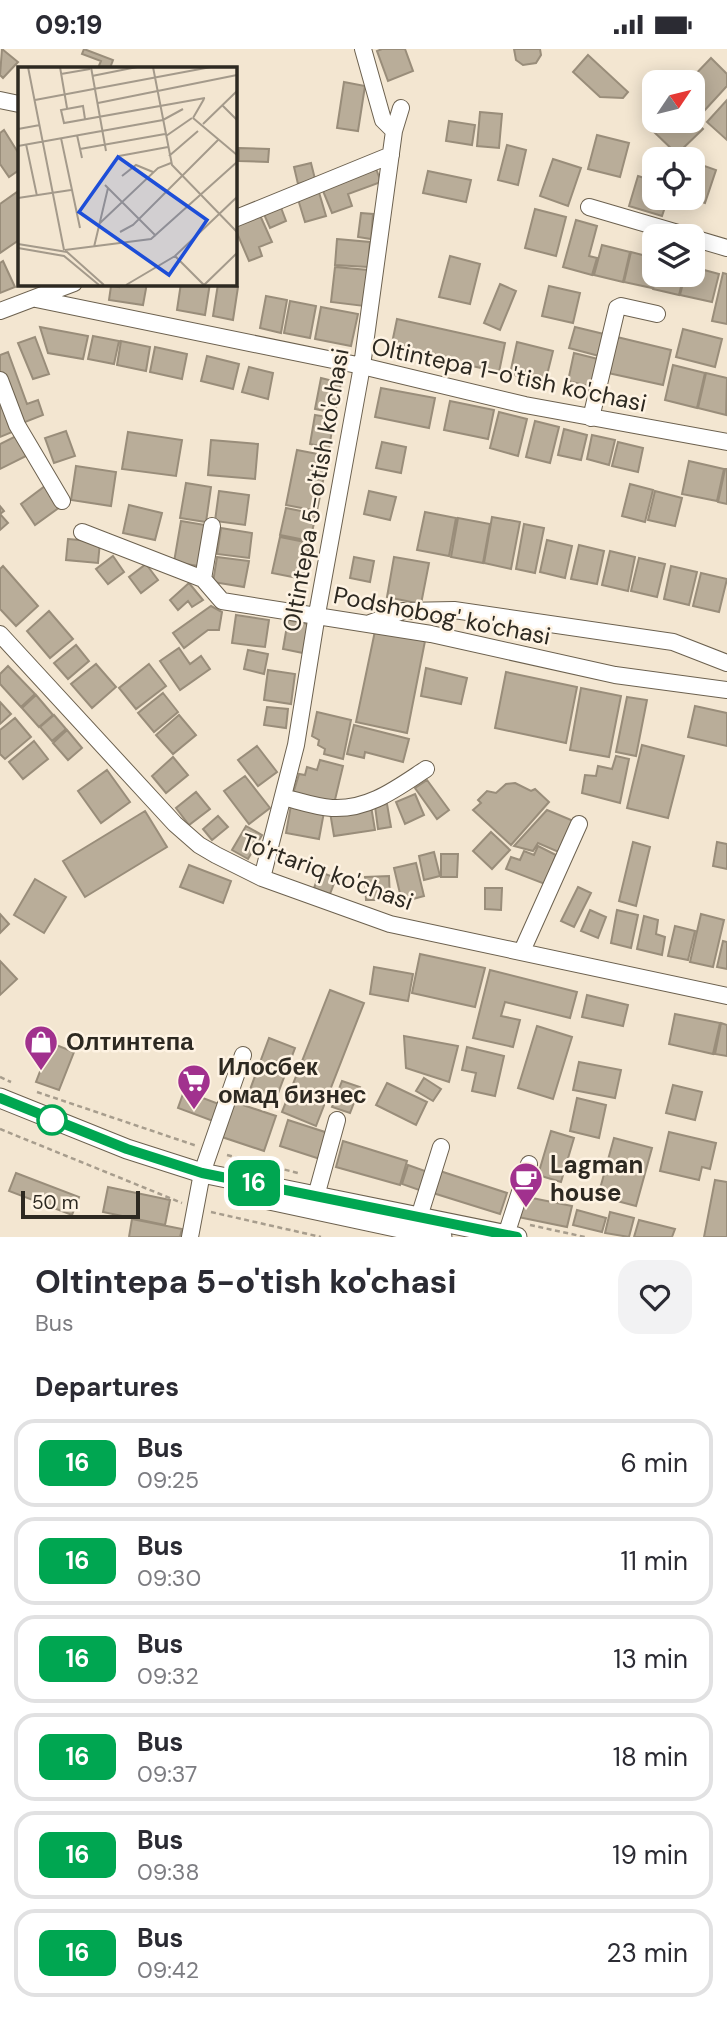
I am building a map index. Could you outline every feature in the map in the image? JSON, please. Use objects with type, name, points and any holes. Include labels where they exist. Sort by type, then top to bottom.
[{"type":"main road","points":[[0,1098],[200,1179],[318,1187],[433,1229]]},
{"type":"main road","points":[[0,1112],[124,1161],[200,1179],[433,1229],[511,1231]]},
{"type":"street","points":[[363,49],[383,120],[394,131]]},
{"type":"street","points":[[0,100],[18,104]]},
{"type":"street","name":"Oltintepa 5-o'tish ko'chasi","points":[[262,878],[296,745],[362,366],[394,131],[401,109]]},
{"type":"street","points":[[236,218],[391,155]]},
{"type":"street","points":[[589,207],[647,224]]},
{"type":"street","points":[[705,241],[727,248]]},
{"type":"street","points":[[0,311],[70,285]]},
{"type":"street","name":"Oltintepa 1-o'tish ko'chasi","points":[[36,299],[362,366],[591,418],[727,442]]},
{"type":"street","points":[[591,418],[617,308],[621,306],[657,314]]},
{"type":"street","points":[[0,380],[17,425],[62,501]]},
{"type":"street","points":[[203,579],[212,526]]},
{"type":"street","name":"Podshobog' ko'chasi","points":[[82,531],[203,579],[222,601],[430,634],[615,675],[727,690]]},
{"type":"street","points":[[369,623],[403,611],[454,610],[673,642],[727,663]]},
{"type":"street","name":"To'rtariq ko'chasi","points":[[0,634],[175,824],[207,850],[262,878],[390,923],[727,996]]},
{"type":"street","points":[[283,797],[331,808],[352,806],[378,800],[426,769]]},
{"type":"street","points":[[522,951],[579,824]]},
{"type":"street","points":[[190,1237],[200,1179],[243,1055]]},
{"type":"street","points":[[318,1187],[337,1120]]},
{"type":"street","points":[[433,1229],[441,1147]]},
{"type":"street","points":[[511,1231],[529,1164]]},
{"type":"path","points":[[0,1077],[19,1086]]},
{"type":"path","points":[[29,1090],[318,1187]]},
{"type":"path","points":[[0,1129],[195,1209],[321,1237]]},
{"type":"path","points":[[511,1231],[585,1237]]},
{"type":"building","points":[[2,49],[18,62],[3,78],[0,75]]},
{"type":"building","points":[[84,49],[113,60],[110,67],[98,67],[101,61],[82,54]]},
{"type":"building","points":[[405,49],[413,71],[388,81],[377,51]]},
{"type":"building","points":[[514,49],[540,49],[541,55],[536,63],[523,65],[516,60]]},
{"type":"building","points":[[588,55],[628,92],[623,98],[600,97],[573,72]]},
{"type":"building","points":[[711,58],[727,74],[727,86],[705,110],[705,70],[700,70]]},
{"type":"building","points":[[344,82],[365,86],[358,131],[337,128]]},
{"type":"building","points":[[727,100],[727,140],[707,122]]},
{"type":"building","points":[[480,112],[502,114],[499,148],[477,146]]},
{"type":"building","points":[[449,121],[475,125],[472,145],[446,141]]},
{"type":"building","points":[[4,130],[18,152],[18,171],[9,177],[0,164],[0,133]]},
{"type":"building","points":[[655,133],[699,133],[684,147],[670,147]]},
{"type":"building","points":[[597,135],[629,143],[620,177],[588,169]]},
{"type":"building","points":[[507,145],[526,150],[518,185],[498,180]]},
{"type":"building","points":[[239,148],[269,149],[268,162],[239,161]]},
{"type":"building","points":[[553,159],[581,168],[568,206],[540,196]]},
{"type":"building","points":[[311,163],[315,179],[298,184],[294,167]]},
{"type":"building","points":[[375,166],[381,182],[348,194],[352,206],[332,213],[321,186]]},
{"type":"building","points":[[705,166],[716,170],[705,203]]},
{"type":"building","points":[[428,171],[471,180],[466,202],[423,193]]},
{"type":"building","points":[[638,176],[642,177],[642,210],[629,206]]},
{"type":"building","points":[[318,189],[326,216],[305,222],[297,196]]},
{"type":"building","points":[[18,194],[18,241],[0,253],[0,204]]},
{"type":"building","points":[[280,205],[286,221],[270,228],[263,212]]},
{"type":"building","points":[[535,209],[566,217],[556,256],[525,248]]},
{"type":"building","points":[[642,210],[664,210],[662,216]]},
{"type":"building","points":[[259,213],[272,242],[259,247],[262,256],[249,261],[236,225]]},
{"type":"building","points":[[361,213],[373,214],[371,239],[358,237]]},
{"type":"building","points":[[576,220],[597,226],[589,256],[597,258],[592,275],[563,267]]},
{"type":"building","points":[[337,239],[370,242],[368,267],[335,265]]},
{"type":"building","points":[[602,245],[630,252],[623,282],[594,275]]},
{"type":"building","points":[[631,252],[642,255],[642,286],[624,282]]},
{"type":"building","points":[[450,256],[480,264],[470,304],[439,297]]},
{"type":"building","points":[[3,261],[15,287],[0,293],[0,263]]},
{"type":"building","points":[[335,267],[368,270],[364,306],[331,302]]},
{"type":"building","points":[[705,270],[719,274],[712,302],[680,295],[682,287],[705,287]]},
{"type":"building","points":[[723,273],[727,274],[727,324],[712,321]]},
{"type":"building","points":[[500,284],[516,291],[500,330],[484,323]]},
{"type":"building","points":[[147,285],[143,305],[109,300],[111,286]]},
{"type":"building","points":[[181,285],[210,285],[205,315],[177,310]]},
{"type":"building","points":[[218,285],[238,287],[233,320],[213,316]]},
{"type":"building","points":[[549,286],[580,293],[573,323],[542,316]]},
{"type":"building","points":[[653,287],[681,287],[679,295]]},
{"type":"building","points":[[266,296],[287,300],[281,333],[260,328]]},
{"type":"building","points":[[290,301],[316,306],[310,338],[284,333]]},
{"type":"building","points":[[321,307],[358,314],[351,346],[315,339]]},
{"type":"building","points":[[397,319],[505,343],[499,372],[391,348]]},
{"type":"building","points":[[40,327],[88,336],[83,359],[48,353]]},
{"type":"building","points":[[575,327],[604,334],[599,356],[569,348]]},
{"type":"building","points":[[683,329],[722,339],[715,367],[676,357]]},
{"type":"building","points":[[93,336],[119,341],[114,364],[88,359]]},
{"type":"building","points":[[35,337],[49,374],[33,379],[18,343]]},
{"type":"building","points":[[617,337],[671,350],[663,385],[608,373]]},
{"type":"building","points":[[121,341],[150,347],[146,371],[117,365]]},
{"type":"building","points":[[517,342],[553,351],[545,383],[510,374]]},
{"type":"building","points":[[155,347],[187,354],[182,379],[150,372]]},
{"type":"building","points":[[8,352],[27,404],[38,400],[43,415],[20,424],[0,374],[0,355]]},
{"type":"building","points":[[574,353],[598,359],[592,387],[568,381]]},
{"type":"building","points":[[207,356],[239,364],[233,389],[201,381]]},
{"type":"building","points":[[673,365],[705,373],[697,408],[665,400]]},
{"type":"building","points":[[249,367],[273,373],[268,399],[242,392]]},
{"type":"building","points":[[706,373],[727,378],[726,415],[698,408]]},
{"type":"building","points":[[321,378],[341,383],[335,413],[315,409]]},
{"type":"building","points":[[381,388],[435,398],[429,428],[375,417]]},
{"type":"building","points":[[450,401],[494,410],[488,439],[444,430]]},
{"type":"building","points":[[4,402],[17,430],[0,437],[0,404]]},
{"type":"building","points":[[499,412],[527,419],[518,456],[490,448]]},
{"type":"building","points":[[315,415],[334,418],[329,448],[310,444]]},
{"type":"building","points":[[535,421],[559,427],[550,463],[526,457]]},
{"type":"building","points":[[564,429],[587,435],[581,460],[558,455]]},
{"type":"building","points":[[66,431],[75,456],[54,463],[45,438]]},
{"type":"building","points":[[128,432],[182,440],[176,476],[122,469]]},
{"type":"building","points":[[18,435],[28,455],[0,469],[0,444]]},
{"type":"building","points":[[592,435],[615,440],[609,465],[587,459]]},
{"type":"building","points":[[211,440],[258,444],[255,479],[208,475]]},
{"type":"building","points":[[382,442],[406,447],[401,473],[376,468]]},
{"type":"building","points":[[618,442],[643,448],[638,472],[612,466]]},
{"type":"building","points":[[297,450],[328,456],[317,511],[286,505]]},
{"type":"building","points":[[689,461],[724,469],[717,501],[682,494]]},
{"type":"building","points":[[76,466],[116,472],[111,506],[71,500]]},
{"type":"building","points":[[727,469],[727,504],[718,502]]},
{"type":"building","points":[[186,483],[211,487],[206,522],[180,518]]},
{"type":"building","points":[[630,484],[653,490],[645,522],[622,516]]},
{"type":"building","points":[[45,486],[60,507],[35,525],[21,504]]},
{"type":"building","points":[[219,491],[249,495],[245,525],[215,521]]},
{"type":"building","points":[[369,491],[396,497],[390,520],[364,514]]},
{"type":"building","points":[[655,491],[682,498],[675,526],[648,520]]},
{"type":"building","points":[[129,505],[162,513],[155,540],[123,533]]},
{"type":"building","points":[[286,508],[316,514],[310,541],[280,535]]},
{"type":"building","points":[[425,512],[456,518],[449,556],[417,550]]},
{"type":"building","points":[[0,514],[8,523],[0,530]]},
{"type":"building","points":[[492,517],[520,522],[511,569],[484,563]]},
{"type":"building","points":[[458,518],[490,524],[483,563],[451,557]]},
{"type":"building","points":[[181,521],[205,525],[198,566],[174,562]]},
{"type":"building","points":[[524,524],[544,528],[535,573],[516,569]]},
{"type":"building","points":[[221,528],[252,533],[249,558],[217,554]]},
{"type":"building","points":[[280,537],[310,543],[303,579],[272,573]]},
{"type":"building","points":[[68,539],[100,542],[98,563],[66,560]]},
{"type":"building","points":[[547,540],[572,546],[565,578],[540,572]]},
{"type":"building","points":[[579,545],[604,551],[597,584],[571,579]]},
{"type":"building","points":[[610,551],[635,557],[628,591],[602,585]]},
{"type":"building","points":[[113,556],[124,572],[108,584],[96,569]]},
{"type":"building","points":[[217,557],[249,561],[244,587],[213,582]]},
{"type":"building","points":[[354,557],[374,561],[370,582],[350,578]]},
{"type":"building","points":[[394,557],[429,563],[421,604],[387,597]]},
{"type":"building","points":[[639,558],[665,564],[657,597],[631,591]]},
{"type":"building","points":[[146,564],[158,580],[141,593],[129,577]]},
{"type":"building","points":[[3,566],[38,606],[16,626],[0,609],[0,569]]},
{"type":"building","points":[[671,566],[697,572],[689,605],[664,599]]},
{"type":"building","points":[[701,573],[727,579],[719,612],[693,606]]},
{"type":"building","points":[[189,583],[203,600],[192,607],[188,601],[178,610],[170,600]]},
{"type":"building","points":[[211,606],[222,612],[219,630],[208,630],[184,648],[173,633]]},
{"type":"building","points":[[49,611],[73,639],[50,658],[27,631]]},
{"type":"building","points":[[236,615],[269,620],[265,647],[232,643]]},
{"type":"building","points":[[288,620],[308,624],[303,653],[283,649]]},
{"type":"building","points":[[375,631],[425,641],[407,733],[356,722]]},
{"type":"building","points":[[76,645],[89,661],[68,679],[54,663]]},
{"type":"building","points":[[179,648],[190,664],[201,656],[210,669],[180,690],[160,661]]},
{"type":"building","points":[[248,650],[268,654],[264,674],[244,669]]},
{"type":"building","points":[[96,664],[116,687],[92,708],[71,684]]},
{"type":"building","points":[[149,664],[166,686],[136,709],[119,688]]},
{"type":"building","points":[[8,666],[35,694],[21,707],[0,684],[0,674]]},
{"type":"building","points":[[426,668],[467,678],[461,704],[421,696]]},
{"type":"building","points":[[268,670],[295,674],[291,704],[264,700]]},
{"type":"building","points":[[506,672],[577,687],[566,743],[495,728]]},
{"type":"building","points":[[581,688],[621,696],[609,757],[570,750]]},
{"type":"building","points":[[163,693],[178,712],[154,732],[138,713]]},
{"type":"building","points":[[36,695],[53,715],[39,727],[22,708]]},
{"type":"building","points":[[627,697],[647,700],[636,756],[616,752]]},
{"type":"building","points":[[0,702],[11,714],[0,724]]},
{"type":"building","points":[[695,706],[727,713],[727,746],[688,737]]},
{"type":"building","points":[[267,707],[288,709],[286,728],[264,725]]},
{"type":"building","points":[[317,712],[351,720],[343,759],[324,754],[325,749],[318,745],[319,740],[312,736]]},
{"type":"building","points":[[54,715],[66,729],[52,741],[40,727]]},
{"type":"building","points":[[179,715],[196,735],[173,754],[156,735]]},
{"type":"building","points":[[15,718],[31,737],[5,759],[0,754],[0,730]]},
{"type":"building","points":[[354,725],[409,739],[403,762],[365,752],[364,758],[347,754]]},
{"type":"building","points":[[67,730],[82,748],[68,760],[53,743]]},
{"type":"building","points":[[34,741],[48,759],[23,779],[9,762]]},
{"type":"building","points":[[642,745],[684,756],[668,818],[627,808]]},
{"type":"building","points":[[257,746],[277,772],[258,786],[238,760]]},
{"type":"building","points":[[616,756],[629,759],[620,803],[582,793],[585,775],[596,776],[598,766],[612,769]]},
{"type":"building","points":[[173,757],[188,775],[166,793],[152,776]]},
{"type":"building","points":[[320,760],[343,766],[334,804],[293,794],[299,774],[305,775],[307,767],[317,770]]},
{"type":"building","points":[[107,770],[130,802],[101,823],[78,791]]},
{"type":"building","points":[[245,776],[270,808],[249,824],[224,791]]},
{"type":"building","points":[[427,780],[449,810],[437,819],[415,788]]},
{"type":"building","points":[[515,783],[531,791],[535,789],[549,802],[511,845],[473,810],[481,803],[478,800],[487,791],[496,793],[506,784]]},
{"type":"building","points":[[196,792],[210,809],[189,825],[176,808]]},
{"type":"building","points":[[415,794],[424,815],[405,824],[396,802]]},
{"type":"building","points":[[387,804],[391,827],[378,829],[375,806]]},
{"type":"building","points":[[291,805],[324,812],[319,839],[286,833]]},
{"type":"building","points":[[371,806],[375,830],[334,836],[330,812]]},
{"type":"building","points":[[547,810],[576,822],[561,853],[538,843],[533,851],[514,846]]},
{"type":"building","points":[[145,811],[167,847],[85,897],[63,861]]},
{"type":"building","points":[[218,816],[228,827],[212,840],[203,829]]},
{"type":"building","points":[[246,826],[262,835],[248,859],[232,850]]},
{"type":"building","points":[[491,832],[510,850],[492,869],[473,851]]},
{"type":"building","points":[[633,842],[650,847],[636,906],[619,901]]},
{"type":"building","points":[[717,842],[727,844],[727,869],[713,866]]},
{"type":"building","points":[[538,846],[556,855],[545,884],[506,869],[511,857],[520,860],[524,851],[534,855]]},
{"type":"building","points":[[434,852],[440,876],[424,880],[419,856]]},
{"type":"building","points":[[441,854],[458,854],[457,877],[441,877]]},
{"type":"building","points":[[416,863],[424,896],[402,902],[394,868]]},
{"type":"building","points":[[189,865],[231,881],[223,903],[180,887]]},
{"type":"building","points":[[320,872],[336,878],[330,894],[314,888]]},
{"type":"building","points":[[389,876],[390,900],[366,900],[365,877]]},
{"type":"building","points":[[35,879],[66,897],[44,933],[14,915]]},
{"type":"building","points":[[578,887],[591,893],[574,927],[561,921]]},
{"type":"building","points":[[485,888],[502,888],[501,910],[485,909]]},
{"type":"building","points":[[590,910],[606,917],[598,938],[581,931]]},
{"type":"building","points":[[617,910],[638,915],[631,948],[611,943]]},
{"type":"building","points":[[0,914],[9,924],[0,933]]},
{"type":"building","points":[[701,914],[724,920],[713,967],[690,962]]},
{"type":"building","points":[[644,916],[658,920],[656,934],[665,937],[662,955],[637,949]]},
{"type":"building","points":[[675,926],[695,931],[688,960],[668,956]]},
{"type":"building","points":[[723,941],[727,942],[727,969],[717,967]]},
{"type":"building","points":[[420,954],[485,968],[475,1007],[412,993]]},
{"type":"building","points":[[0,961],[17,979],[0,995]]},
{"type":"building","points":[[374,967],[413,974],[408,1001],[370,994]]},
{"type":"building","points":[[490,970],[577,992],[570,1018],[505,1002],[501,1016],[520,1020],[513,1047],[473,1038]]},
{"type":"building","points":[[330,990],[364,1003],[316,1126],[282,1112]]},
{"type":"building","points":[[587,995],[628,1005],[623,1026],[582,1017]]},
{"type":"building","points":[[675,1014],[720,1023],[713,1054],[669,1044]]},
{"type":"building","points":[[721,1023],[727,1025],[727,1056],[715,1054]]},
{"type":"building","points":[[537,1026],[572,1037],[553,1099],[518,1088]]},
{"type":"building","points":[[404,1036],[458,1046],[449,1082],[406,1068]]},
{"type":"building","points":[[269,1038],[295,1048],[274,1104],[248,1095]]},
{"type":"building","points":[[51,1043],[74,1052],[59,1090],[36,1082]]},
{"type":"building","points":[[467,1047],[504,1056],[495,1096],[472,1091],[476,1073],[462,1070]]},
{"type":"building","points":[[579,1062],[621,1070],[615,1098],[573,1090]]},
{"type":"building","points":[[424,1078],[441,1089],[433,1101],[416,1091]]},
{"type":"building","points":[[342,1081],[360,1087],[350,1113],[332,1107]]},
{"type":"building","points":[[387,1083],[427,1102],[416,1125],[376,1105]]},
{"type":"building","points":[[673,1085],[702,1092],[695,1120],[666,1113]]},
{"type":"building","points":[[184,1091],[219,1104],[213,1121],[178,1108]]},
{"type":"building","points":[[577,1098],[606,1105],[599,1138],[570,1131]]},
{"type":"building","points":[[234,1102],[276,1116],[264,1151],[222,1137]]},
{"type":"building","points":[[288,1120],[328,1133],[320,1159],[280,1146]]},
{"type":"building","points":[[551,1131],[574,1138],[561,1182],[538,1175]]},
{"type":"building","points":[[669,1132],[716,1143],[710,1169],[702,1167],[699,1180],[660,1171]]},
{"type":"building","points":[[614,1138],[652,1148],[636,1206],[598,1196]]},
{"type":"building","points":[[343,1141],[407,1161],[400,1185],[336,1167]]},
{"type":"building","points":[[408,1165],[428,1172],[422,1191],[402,1184]]},
{"type":"building","points":[[440,1171],[507,1193],[500,1214],[433,1193]]},
{"type":"building","points":[[16,1173],[79,1197],[72,1215],[9,1191]]},
{"type":"building","points":[[715,1180],[727,1182],[727,1237],[704,1237]]},
{"type":"building","points":[[108,1187],[170,1200],[165,1225],[103,1212]]},
{"type":"building","points":[[522,1196],[572,1206],[567,1227],[518,1217]]},
{"type":"building","points":[[577,1210],[606,1218],[602,1232],[573,1225]]},
{"type":"building","points":[[610,1212],[634,1218],[629,1237],[605,1233]]},
{"type":"building","points":[[132,1219],[182,1229],[180,1237],[129,1237]]},
{"type":"building","points":[[639,1220],[675,1229],[672,1237],[634,1237]]},
{"type":"bus line","name":"16","points":[[0,1098],[127,1149],[202,1173],[517,1237]]},
{"type":"place","name":"Олтинтепа","points":[[41,1072]]},
{"type":"place","name":"Илосбек омад бизнес","points":[[194,1111]]},
{"type":"place","name":"Lagman house","points":[[526,1209]]}]
